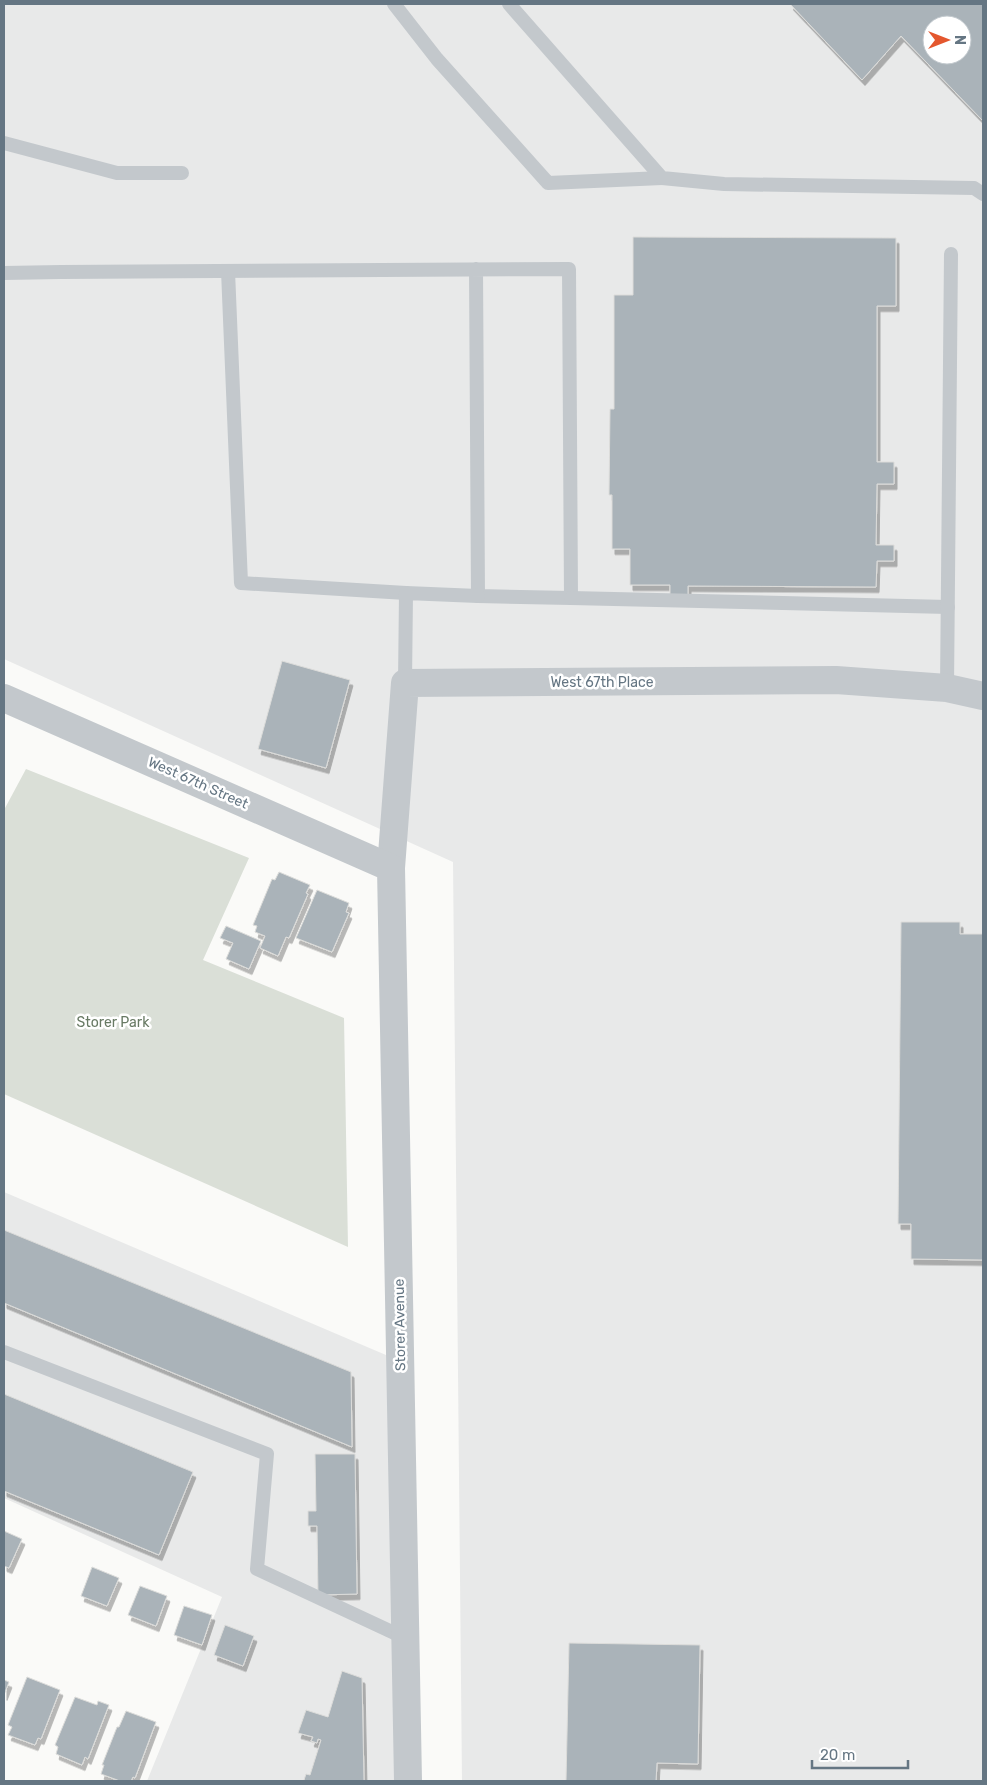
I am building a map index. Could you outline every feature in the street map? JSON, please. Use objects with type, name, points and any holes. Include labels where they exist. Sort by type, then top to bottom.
[{"type":"street","name":"West 67th Place","points":[[405,683],[836,680],[947,688],[983,696]]},
{"type":"street","points":[[392,868],[405,683]]},
{"type":"street","name":"West 67th Street","points":[[4,698],[392,868]]},
{"type":"street","name":"Storer Avenue","points":[[392,868],[408,1781]]},
{"type":"lane","points":[[394,4],[437,58],[548,183],[662,178],[724,184],[974,188],[983,194]]},
{"type":"lane","points":[[509,4],[662,178]]},
{"type":"lane","points":[[4,143],[117,173],[182,173]]},
{"type":"lane","points":[[947,688],[951,254]]},
{"type":"lane","points":[[476,269],[478,596]]},
{"type":"lane","points":[[4,273],[570,269],[570,598]]},
{"type":"lane","points":[[228,271],[241,583],[478,596],[948,607]]},
{"type":"lane","points":[[405,683],[406,593]]},
{"type":"lane","points":[[4,1352],[267,1454],[257,1569],[405,1638]]},
{"type":"shaded area","points":[[4,4],[983,4],[983,1781],[462,1781],[453,862],[4,659]]},
{"type":"shaded area","points":[[4,1192],[400,1361],[408,1781],[147,1781],[222,1597],[4,1498]]},
{"type":"green space","name":"Storer Park","points":[[26,769],[249,858],[203,960],[344,1018],[348,1247],[4,1094],[4,810]]},
{"type":"building","points":[[790,4],[983,4],[983,121],[929,65],[972,65],[972,15],[922,15],[922,58],[901,36],[862,80]]},
{"type":"building","points":[[633,237],[896,238],[896,306],[877,306],[877,462],[894,462],[894,484],[877,484],[876,545],[894,545],[894,561],[877,561],[876,587],[688,586],[688,600],[670,599],[670,585],[630,585],[630,549],[612,549],[612,495],[609,495],[610,409],[614,409],[614,295],[633,295]]},
{"type":"building","points":[[282,661],[350,680],[326,768],[258,749]]},
{"type":"building","points":[[279,872],[310,885],[289,938],[286,937],[278,956],[260,948],[265,936],[255,932],[257,926],[253,925],[272,879],[275,880]]},
{"type":"building","points":[[317,890],[349,903],[346,912],[349,913],[332,952],[296,938]]},
{"type":"building","points":[[901,922],[960,922],[960,934],[983,934],[983,1260],[911,1259],[911,1224],[898,1224]]},
{"type":"building","points":[[226,926],[261,941],[249,969],[226,959],[233,943],[220,938]]},
{"type":"building","points":[[4,1230],[351,1372],[352,1447],[4,1303]]},
{"type":"building","points":[[4,1394],[193,1472],[159,1555],[4,1491]]},
{"type":"building","points":[[315,1454],[355,1454],[357,1594],[318,1595],[317,1526],[308,1526],[308,1511],[316,1511]]},
{"type":"building","points":[[4,1531],[22,1539],[9,1568],[4,1566]]},
{"type":"building","points":[[92,1567],[119,1578],[107,1606],[81,1596]]},
{"type":"building","points":[[140,1586],[167,1596],[156,1626],[128,1615]]},
{"type":"building","points":[[184,1606],[212,1615],[202,1645],[174,1635]]},
{"type":"building","points":[[225,1625],[254,1636],[243,1666],[214,1655]]},
{"type":"building","points":[[569,1643],[700,1645],[698,1764],[657,1763],[656,1781],[566,1781]]},
{"type":"building","points":[[342,1671],[362,1678],[364,1781],[304,1780],[306,1774],[310,1775],[321,1740],[318,1739],[317,1743],[311,1741],[313,1737],[298,1733],[306,1710],[328,1717]]},
{"type":"building","points":[[27,1677],[60,1690],[41,1739],[38,1738],[35,1745],[8,1735],[12,1727],[8,1725]]},
{"type":"building","points":[[4,1680],[9,1682],[4,1695]]},
{"type":"building","points":[[75,1697],[97,1705],[98,1701],[109,1705],[88,1759],[85,1757],[82,1765],[56,1754],[58,1747],[55,1745]]},
{"type":"building","points":[[126,1711],[156,1722],[135,1778],[133,1777],[131,1781],[120,1781],[101,1774],[104,1765],[102,1765],[117,1727],[119,1727]]}]
